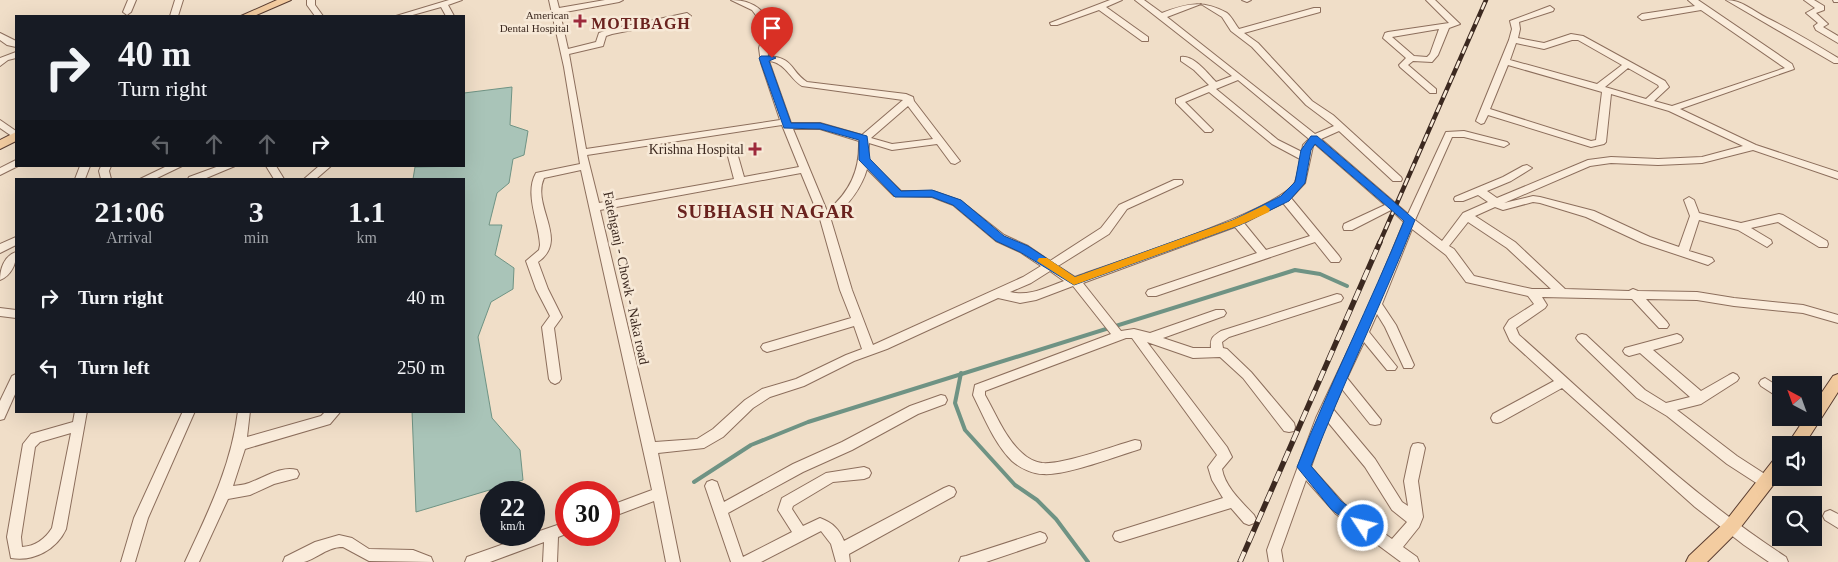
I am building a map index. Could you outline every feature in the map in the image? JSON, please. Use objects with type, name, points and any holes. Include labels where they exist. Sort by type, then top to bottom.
[{"type":"main road","points":[[238,15],[276,0]]},
{"type":"main road","points":[[248,15],[286,0]]},
{"type":"main road","points":[[0,140],[15,135]]},
{"type":"main road","points":[[0,145],[15,136]]},
{"type":"main road","points":[[1822,405],[1838,380]]},
{"type":"main road","points":[[1695,562],[1730,527],[1772,474]]},
{"type":"street","points":[[128,12],[132,0]]},
{"type":"street","points":[[174,15],[179,0]]},
{"type":"street","points":[[311,0],[318,15]]},
{"type":"street","points":[[404,15],[455,0]]},
{"type":"street","points":[[554,5],[619,0]]},
{"type":"street","points":[[740,2],[754,0]]},
{"type":"street","points":[[1054,23],[1118,0]]},
{"type":"street","points":[[1139,0],[1163,16],[1314,138],[1456,257],[1465,275],[1470,280],[1532,293],[1633,293],[1698,296],[1734,302],[1803,309],[1838,318]]},
{"type":"street","points":[[1163,16],[1200,0],[1225,15],[1237,32],[1255,45],[1308,103],[1340,127],[1397,179]]},
{"type":"street","points":[[1430,0],[1456,22],[1445,26],[1386,36],[1411,58],[1426,61],[1432,58],[1445,26]]},
{"type":"street","points":[[1672,110],[1790,69],[1789,66],[1692,0]]},
{"type":"street","points":[[1730,0],[1764,20],[1779,26],[1837,61]]},
{"type":"street","points":[[1808,0],[1821,8],[1810,13],[1824,24],[1818,26],[1819,28],[1838,40]]},
{"type":"street","points":[[740,2],[758,11],[767,28],[763,48],[764,58],[786,124],[824,219],[857,321],[869,351]]},
{"type":"street","points":[[443,4],[449,15]]},
{"type":"street","name":"Fatehganj - Chowk - Naka road","points":[[554,5],[565,52],[582,153],[650,448],[673,562]]},
{"type":"street","points":[[1101,7],[1145,39]]},
{"type":"street","points":[[1642,17],[1703,7]]},
{"type":"street","points":[[1481,121],[1513,40],[1516,29],[1514,21],[1550,9]]},
{"type":"street","points":[[1237,32],[1317,10]]},
{"type":"street","points":[[565,52],[600,44],[602,35],[605,34],[687,16]]},
{"type":"street","points":[[0,36],[10,43],[15,44]]},
{"type":"street","points":[[1513,40],[1544,46],[1576,37],[1629,64],[1664,85],[1648,102]]},
{"type":"street","points":[[0,63],[5,58],[15,54]]},
{"type":"street","points":[[764,58],[779,59],[786,62],[791,67],[795,78],[804,84],[900,96],[910,100],[955,162]]},
{"type":"street","points":[[1411,58],[1403,63],[1403,65],[1433,91]]},
{"type":"street","points":[[1184,59],[1197,68],[1213,87],[1275,142],[1304,157]]},
{"type":"street","points":[[1505,62],[1672,110],[1753,147],[1838,176]]},
{"type":"street","points":[[1486,111],[1597,144],[1601,142],[1602,89],[1617,71],[1629,64]]},
{"type":"street","points":[[1208,130],[1179,101],[1238,77]]},
{"type":"street","points":[[824,219],[848,198],[864,160],[864,139],[910,100]]},
{"type":"street","points":[[0,122],[15,134]]},
{"type":"street","points":[[582,153],[786,124],[820,126],[898,147],[940,140]]},
{"type":"street","points":[[999,294],[1020,300],[1237,222],[1285,198],[1300,183],[1308,145],[1314,138],[1340,127]]},
{"type":"street","points":[[1276,562],[1274,550],[1326,410],[1376,304],[1410,220],[1449,134],[1464,134],[1504,144]]},
{"type":"street","points":[[1444,248],[1456,228],[1468,216],[1574,167],[1596,161],[1658,162],[1693,160],[1753,147]]},
{"type":"street","points":[[731,148],[740,181]]},
{"type":"street","points":[[864,160],[898,194],[932,194],[957,203],[1000,238],[1024,249],[1074,281],[1115,330]]},
{"type":"street","points":[[0,172],[15,164]]},
{"type":"street","points":[[555,379],[548,327],[556,316],[542,289],[532,261],[542,254],[546,245],[539,208],[537,180],[540,175],[586,166]]},
{"type":"street","points":[[147,178],[174,167]]},
{"type":"street","points":[[196,178],[227,167]]},
{"type":"street","points":[[272,167],[278,178]]},
{"type":"street","points":[[310,178],[325,167]]},
{"type":"street","points":[[1459,199],[1527,168]]},
{"type":"street","points":[[596,208],[805,169]]},
{"type":"street","points":[[650,448],[699,444],[718,432],[758,396],[800,383],[1027,280],[1105,231],[1123,207],[1178,182]]},
{"type":"street","points":[[1480,191],[1495,202],[1507,207],[1533,199],[1590,214],[1639,238],[1708,261]]},
{"type":"street","points":[[1285,198],[1336,259]]},
{"type":"street","points":[[1683,252],[1695,216],[1688,200]]},
{"type":"street","points":[[1348,226],[1393,204]]},
{"type":"street","points":[[1468,216],[1511,245],[1562,293]]},
{"type":"street","points":[[1695,216],[1741,227],[1767,243]]},
{"type":"street","points":[[1741,227],[1779,218],[1823,244]]},
{"type":"street","points":[[1237,222],[1263,254]]},
{"type":"street","points":[[1152,293],[1234,267],[1263,254],[1317,237]]},
{"type":"street","points":[[0,249],[15,241]]},
{"type":"street","points":[[8,270],[15,258]]},
{"type":"street","points":[[1532,293],[1541,305],[1513,323],[1510,328],[1511,333],[1562,382],[1730,527],[1782,562]]},
{"type":"street","points":[[1633,293],[1663,325]]},
{"type":"street","points":[[1218,350],[1216,340],[1226,334],[1337,298]]},
{"type":"street","points":[[1376,304],[1390,325],[1408,366]]},
{"type":"street","points":[[0,312],[15,314]]},
{"type":"street","points":[[1149,338],[1220,313]]},
{"type":"street","points":[[767,348],[793,342],[838,325],[857,321]]},
{"type":"street","points":[[1135,445],[1058,468],[1047,470],[1032,468],[1023,463],[1010,450],[978,392],[982,385],[1115,330],[1134,332],[1193,354],[1218,350],[1227,354],[1247,375],[1289,427]]},
{"type":"street","points":[[1134,332],[1222,451],[1225,456],[1215,468],[1215,472],[1234,502],[1249,519]]},
{"type":"street","points":[[1362,332],[1391,367]]},
{"type":"street","points":[[1582,338],[1641,394],[1664,408],[1732,460],[1766,482]]},
{"type":"street","points":[[1630,351],[1677,339]]},
{"type":"street","points":[[1643,348],[1700,398]]},
{"type":"street","points":[[1340,378],[1375,420]]},
{"type":"street","points":[[1664,408],[1690,403],[1733,378]]},
{"type":"street","points":[[1497,418],[1562,382]]},
{"type":"street","points":[[1765,383],[1772,388]]},
{"type":"street","points":[[0,416],[12,401],[15,384]]},
{"type":"street","points":[[720,511],[798,468],[864,437],[914,410],[941,400]]},
{"type":"street","points":[[1326,410],[1370,463],[1397,506],[1415,520]]},
{"type":"street","points":[[78,426],[36,438],[29,444],[14,547],[16,552],[30,557],[48,544],[59,529],[81,413]]},
{"type":"street","points":[[128,562],[141,518],[188,413]]},
{"type":"street","points":[[192,562],[222,494],[239,445],[244,413]]},
{"type":"street","points":[[239,445],[324,420],[334,413]]},
{"type":"street","points":[[1394,547],[1415,520],[1416,511],[1411,481],[1418,448]]},
{"type":"street","points":[[1304,467],[1341,510],[1412,562]]},
{"type":"street","points":[[800,533],[785,510],[787,502],[831,477],[864,473]]},
{"type":"street","points":[[222,494],[250,489],[272,479],[292,474]]},
{"type":"street","points":[[712,486],[738,562]]},
{"type":"street","points":[[747,562],[816,525],[824,524],[842,556],[948,492]]},
{"type":"street","points":[[620,508],[659,493]]},
{"type":"street","points":[[1120,536],[1234,502]]},
{"type":"street","points":[[472,562],[555,532]]},
{"type":"street","points":[[550,562],[551,534]]},
{"type":"street","points":[[966,562],[1040,538]]},
{"type":"street","points":[[290,562],[340,540],[346,541],[355,557],[417,557],[426,562]]},
{"type":"shaded area","points":[[512,87],[510,125],[528,131],[524,155],[513,159],[509,183],[497,193],[489,225],[502,225],[495,255],[514,268],[513,289],[491,302],[478,337],[492,418],[520,450],[523,480],[480,481],[480,493],[416,512],[412,413],[465,413],[465,178],[413,178],[415,167],[465,167],[465,93]]},
{"type":"waterway","points":[[961,374],[1295,270],[1320,274],[1347,286]]},
{"type":"waterway","points":[[694,482],[751,445],[808,422],[961,374]]},
{"type":"waterway","points":[[961,374],[955,403],[965,430],[1015,485],[1037,500],[1056,519],[1088,562]]},
{"type":"railway","points":[[1379,244],[1486,0]]},
{"type":"railway","points":[[1240,562],[1380,242]]},
{"type":"slow traffic","points":[[1043,261],[1074,281],[1237,222],[1265,209]]},
{"type":"place","name":"American Dental Hospital","points":[[580,21]]},
{"type":"place","name":"Krishna Hospital","points":[[755,149]]},
{"type":"district","name":"MOTIBAGH","points":[[641,23]]},
{"type":"district","name":"SUBHASH NAGAR","points":[[766,211]]},
{"type":"route","points":[[772,58],[764,58],[787,126],[808,125],[828,127],[864,139],[864,160],[898,194],[926,193],[942,196],[957,203],[1005,242],[1024,249],[1074,281],[1237,222],[1285,198],[1300,183],[1306,150],[1314,138],[1410,220],[1376,304],[1334,389],[1304,467],[1336,505],[1363,526]]}]
